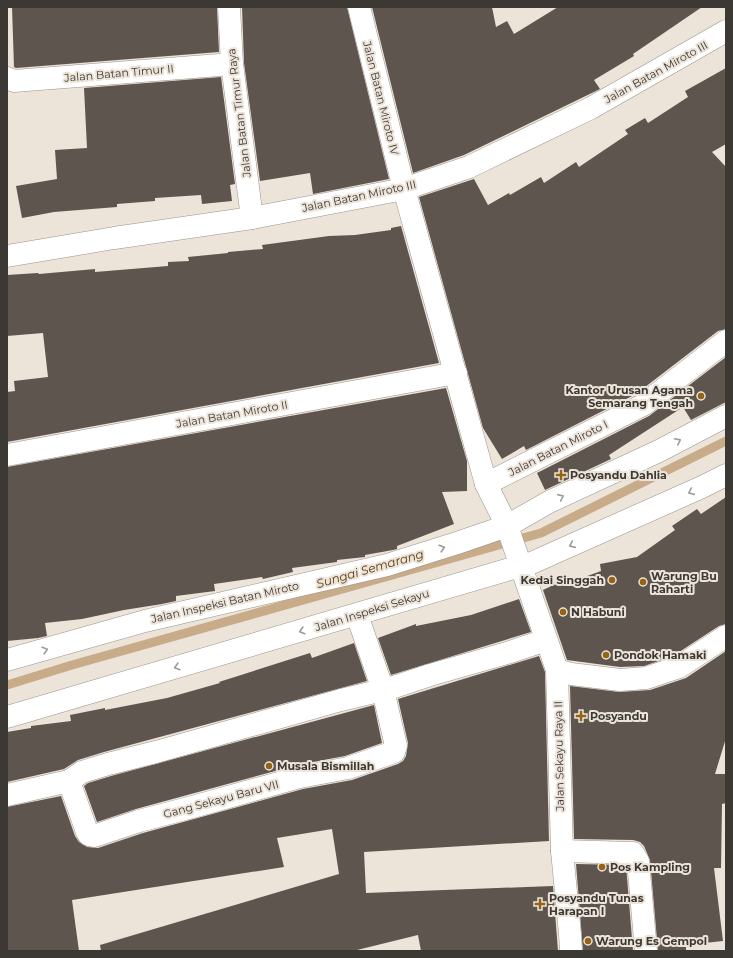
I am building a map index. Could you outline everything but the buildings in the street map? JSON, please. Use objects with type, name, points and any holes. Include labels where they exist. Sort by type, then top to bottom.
[{"type":"street","name":"Jalan Batan Timur Raya","points":[[229,7],[232,64],[252,218]]},
{"type":"street","name":"Jalan Batan Miroto IV","points":[[359,7],[404,189]]},
{"type":"street","name":"Jalan Batan Miroto III","points":[[7,256],[114,238],[252,218],[404,189],[469,167],[591,108],[726,31]]},
{"type":"street","name":"Jalan Batan Timur II","points":[[7,78],[14,81],[232,64]]},
{"type":"street","points":[[404,189],[486,484],[509,530],[519,562]]},
{"type":"street","name":"Jalan Batan Miroto I","points":[[486,484],[643,405],[726,341]]},
{"type":"street","name":"Jalan Batan Miroto II","points":[[7,455],[456,374]]},
{"type":"street","name":"Jalan Inspeksi Batan Miroto","points":[[7,660],[145,621],[387,564],[457,543],[509,530],[549,502],[659,451],[726,416]]},
{"type":"street","name":"Jalan Inspeksi Sekayu","points":[[7,717],[357,615],[519,562],[527,565],[726,475]]},
{"type":"street","name":"Jalan Sekayu Raya II","points":[[519,562],[557,670],[562,851],[571,951]]},
{"type":"street","name":"Gang Sekayu Baru VII","points":[[69,781],[86,832],[91,836],[139,821],[300,777],[348,768],[391,754],[395,751],[396,746],[383,690],[357,615]]},
{"type":"street","points":[[557,670],[571,674],[620,680],[646,678],[679,667],[726,636]]},
{"type":"street","points":[[7,795],[69,781],[82,772],[108,764],[341,700],[383,690],[546,640]]},
{"type":"street","points":[[562,851],[633,853],[638,861],[646,951]]},
{"type":"waterway","name":"Sungai Semarang","points":[[7,685],[72,665],[541,533],[726,441]]},
{"type":"place","name":"Kantor Urusan Agama Semarang Tengah","points":[[701,396]]},
{"type":"place","name":"Posyandu Dahlia","points":[[561,475]]},
{"type":"place","name":"Kedai Singgah","points":[[612,580]]},
{"type":"place","name":"Warung Bu Raharti","points":[[643,582]]},
{"type":"place","name":"N Habuni","points":[[563,612]]},
{"type":"place","name":"Pondok Hamaki","points":[[606,655]]},
{"type":"place","name":"Posyandu","points":[[581,716]]},
{"type":"place","name":"Musala Bismillah","points":[[269,766]]},
{"type":"place","name":"Pos Kampling","points":[[602,867]]},
{"type":"place","name":"Posyandu Tunas Harapan I","points":[[540,904]]},
{"type":"place","name":"Warung Es Gempol","points":[[588,941]]}]
